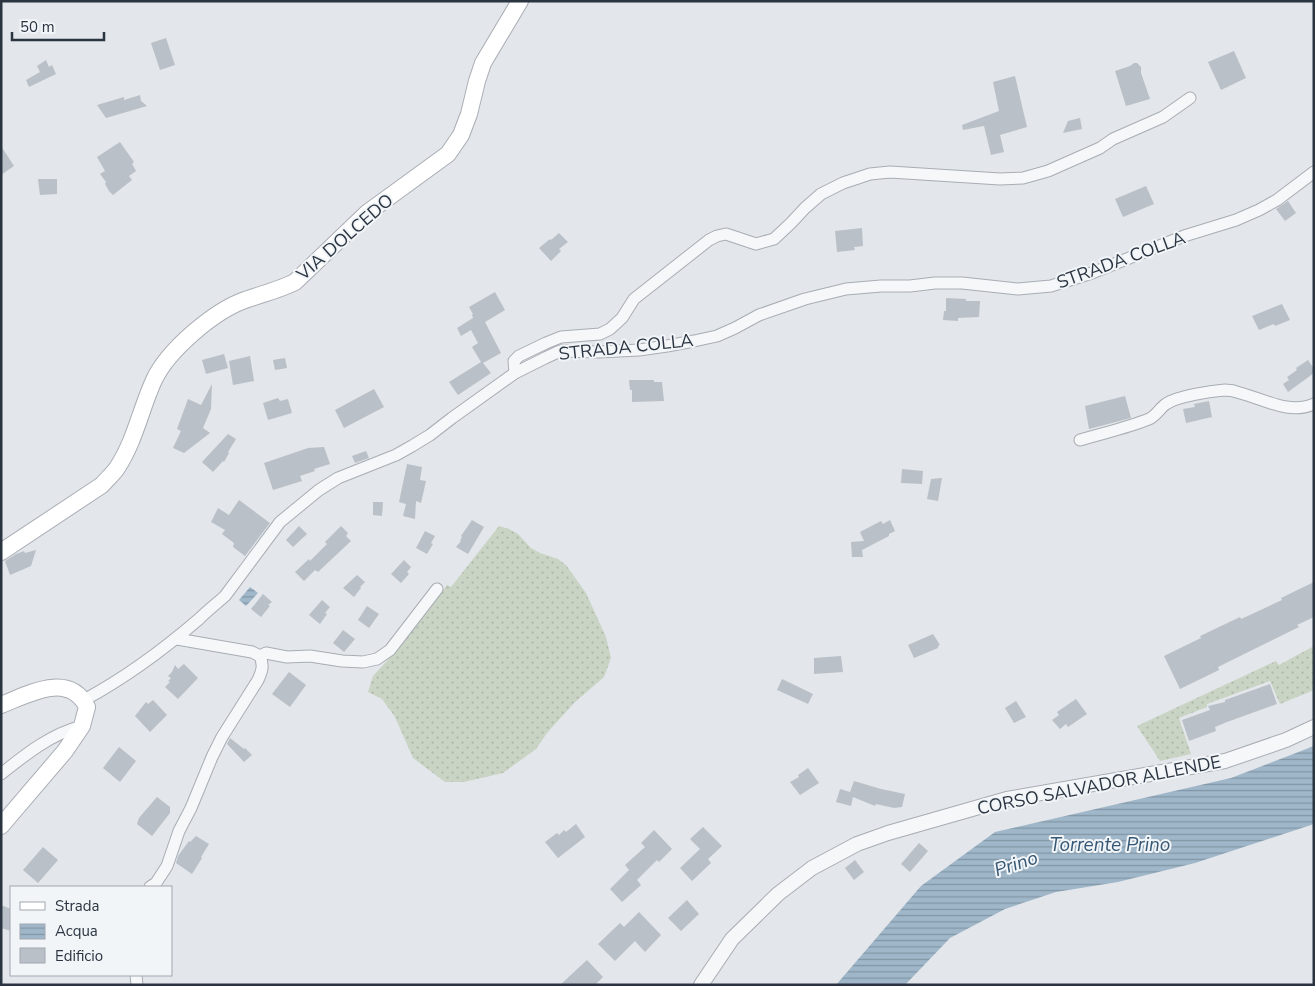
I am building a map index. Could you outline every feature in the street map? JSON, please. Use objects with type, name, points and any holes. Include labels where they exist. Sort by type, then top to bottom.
[{"type":"main road","name":"VIA DOLCEDO","points":[[1,552],[102,485],[110,477],[126,454],[154,379],[170,354],[201,326],[243,300],[295,282],[367,214],[448,154],[461,134],[470,114],[477,81],[483,64],[520,1]]},
{"type":"main road","points":[[1,705],[34,692],[54,687],[64,687],[76,693],[84,700],[87,707],[82,726],[65,751],[1,826]]},
{"type":"street","points":[[515,373],[514,362],[519,356],[546,343],[561,337],[600,334],[610,329],[622,318],[634,299],[693,252],[717,236],[726,234],[756,244],[774,239],[821,194],[843,183],[870,174],[890,172],[1000,179],[1023,178],[1048,170],[1100,148],[1114,139],[1163,117],[1190,98]]},
{"type":"street","name":"STRADA COLLA","points":[[84,700],[119,680],[176,639],[224,596],[280,522],[319,490],[338,478],[396,455],[412,446],[515,373],[545,358],[560,352],[638,350],[702,340],[735,328],[759,315],[805,299],[846,289],[935,283],[962,283],[1018,289],[1051,286],[1092,273],[1184,236],[1236,220],[1260,210],[1278,200],[1314,172]]},
{"type":"street","points":[[1080,440],[1152,418],[1166,403],[1175,399],[1216,391],[1229,390],[1248,394],[1280,406],[1296,408],[1308,407],[1314,404]]},
{"type":"street","points":[[176,639],[252,652],[260,656],[266,654],[288,657],[310,656],[362,662],[377,659],[390,650],[437,589]]},
{"type":"street","points":[[152,886],[156,883],[167,866],[179,831],[191,808],[212,756],[258,680],[262,671],[260,656]]},
{"type":"street","points":[[1,774],[46,741],[82,726]]},
{"type":"street","name":"CORSO SALVADOR ALLENDE","points":[[701,985],[732,939],[778,894],[812,868],[857,844],[888,833],[1007,799],[1225,761],[1286,740],[1314,726]]},
{"type":"green space","points":[[499,526],[518,534],[531,548],[558,559],[566,565],[586,593],[606,637],[611,658],[604,677],[574,703],[547,733],[536,749],[503,773],[464,782],[445,782],[413,758],[395,717],[382,699],[368,692],[373,676],[447,585],[451,587]]},
{"type":"green space","points":[[1314,646],[1314,690],[1280,704],[1270,681],[1207,704],[1207,707],[1179,718],[1191,754],[1160,761],[1137,726],[1276,661],[1279,665]]},
{"type":"water","points":[[250,587],[258,593],[246,606],[239,600]]},
{"type":"water","name":"Torrente Prino","points":[[1314,746],[1314,824],[1195,863],[1118,882],[1056,892],[1005,909],[950,938],[905,985],[836,985],[921,886],[995,832],[1231,778]]},
{"type":"building","points":[[166,38],[175,65],[160,70],[151,43]]},
{"type":"building","points":[[1234,51],[1246,78],[1221,90],[1208,62]]},
{"type":"building","points":[[46,60],[49,67],[52,65],[56,74],[29,87],[26,80],[40,72],[37,66]]},
{"type":"building","points":[[1134,63],[1141,67],[1141,73],[1150,99],[1126,106],[1115,71]]},
{"type":"building","points":[[1015,76],[1027,127],[1000,135],[1004,152],[991,155],[984,126],[963,130],[962,125],[999,111],[993,82]]},
{"type":"building","points":[[140,95],[141,101],[147,106],[106,118],[97,105],[124,97],[124,100]]},
{"type":"building","points":[[1080,118],[1082,129],[1063,133],[1068,121]]},
{"type":"building","points":[[120,142],[134,162],[132,164],[136,171],[129,176],[132,180],[113,195],[100,174],[105,171],[97,157]]},
{"type":"building","points":[[1,146],[14,166],[1,175]]},
{"type":"building","points":[[38,179],[57,179],[57,194],[40,195]]},
{"type":"building","points":[[1146,186],[1154,204],[1123,217],[1115,199]]},
{"type":"building","points":[[1288,201],[1296,213],[1285,221],[1276,209]]},
{"type":"building","points":[[862,228],[863,246],[854,247],[855,250],[837,252],[835,231]]},
{"type":"building","points":[[559,233],[568,242],[559,249],[561,251],[551,261],[539,248]]},
{"type":"building","points":[[495,292],[505,310],[485,322],[501,353],[483,363],[491,373],[458,395],[449,382],[481,362],[472,347],[478,343],[471,330],[461,336],[457,328],[473,318],[469,307]]},
{"type":"building","points":[[946,298],[980,301],[979,317],[958,318],[958,321],[943,320],[944,311],[946,311]]},
{"type":"building","points":[[1282,304],[1290,320],[1259,330],[1252,316]]},
{"type":"building","points":[[224,354],[228,368],[206,374],[202,360]]},
{"type":"building","points":[[250,356],[254,381],[233,385],[229,361]]},
{"type":"building","points":[[285,358],[287,368],[275,370],[273,360]]},
{"type":"building","points":[[1308,360],[1314,369],[1314,373],[1288,392],[1283,384],[1289,380],[1287,377]]},
{"type":"building","points":[[629,380],[654,380],[654,382],[662,382],[664,401],[632,402],[632,390],[630,390]]},
{"type":"building","points":[[212,384],[211,409],[203,428],[210,433],[184,453],[173,448],[181,431],[177,429],[188,399],[201,405]]},
{"type":"building","points":[[374,389],[384,407],[344,428],[335,410]]},
{"type":"building","points":[[1125,396],[1131,418],[1089,429],[1085,406]]},
{"type":"building","points":[[278,398],[280,401],[288,399],[292,413],[268,420],[263,403]]},
{"type":"building","points":[[1209,401],[1212,417],[1186,423],[1183,409],[1195,407],[1194,404]]},
{"type":"building","points":[[228,434],[236,439],[224,462],[213,472],[202,462]]},
{"type":"building","points":[[324,447],[330,464],[300,476],[302,481],[273,490],[264,463],[308,448]]},
{"type":"building","points":[[366,451],[369,458],[355,463],[352,456]]},
{"type":"building","points":[[407,464],[422,467],[420,480],[426,481],[421,503],[416,501],[415,519],[403,516],[406,504],[399,502]]},
{"type":"building","points":[[902,469],[923,471],[922,484],[901,483]]},
{"type":"building","points":[[942,478],[938,501],[927,499],[931,479]]},
{"type":"building","points":[[239,500],[270,523],[245,556],[233,547],[234,543],[222,534],[225,530],[211,522],[218,508],[229,515]]},
{"type":"building","points":[[373,502],[383,502],[382,516],[373,515]]},
{"type":"building","points":[[472,520],[484,527],[468,554],[456,547]]},
{"type":"building","points":[[890,520],[895,531],[862,550],[863,557],[852,557],[851,542],[864,541],[860,532],[881,521],[883,524]]},
{"type":"building","points":[[299,526],[307,534],[293,547],[286,540]]},
{"type":"building","points":[[341,526],[348,533],[346,536],[351,541],[318,572],[315,570],[304,581],[295,572],[309,559],[310,561],[327,544],[325,542]]},
{"type":"building","points":[[425,531],[435,536],[427,554],[416,548]]},
{"type":"building","points":[[36,550],[31,566],[10,575],[5,561],[24,551],[25,553]]},
{"type":"building","points":[[404,560],[411,567],[407,572],[409,574],[401,583],[391,574]]},
{"type":"building","points":[[357,575],[365,582],[354,597],[343,588]]},
{"type":"building","points":[[1314,582],[1314,617],[1297,625],[1299,627],[1218,667],[1219,670],[1180,689],[1164,656],[1201,638],[1200,636],[1282,600],[1281,598]]},
{"type":"building","points":[[263,594],[272,602],[261,617],[251,609]]},
{"type":"building","points":[[322,600],[330,607],[320,624],[309,615]]},
{"type":"building","points":[[367,606],[379,614],[369,628],[358,620]]},
{"type":"building","points":[[343,630],[355,639],[344,652],[333,643]]},
{"type":"building","points":[[933,634],[940,645],[938,648],[914,658],[908,645]]},
{"type":"building","points":[[841,656],[843,672],[814,674],[814,658]]},
{"type":"building","points":[[184,664],[198,678],[178,699],[165,687],[170,682],[168,681],[171,678],[168,676],[175,665],[178,669]]},
{"type":"building","points":[[289,672],[306,685],[290,707],[272,694]]},
{"type":"building","points":[[782,679],[813,694],[808,704],[777,690]]},
{"type":"building","points":[[1270,684],[1277,704],[1215,727],[1216,731],[1189,741],[1182,720],[1210,710],[1208,706],[1225,702],[1225,700]]},
{"type":"building","points":[[1076,699],[1087,714],[1068,727],[1066,724],[1060,729],[1052,720],[1059,715],[1057,712]]},
{"type":"building","points":[[153,700],[167,715],[150,732],[135,716],[146,702],[148,704]]},
{"type":"building","points":[[1016,701],[1026,717],[1014,723],[1005,708]]},
{"type":"building","points":[[230,738],[252,755],[244,762],[227,744]]},
{"type":"building","points":[[119,747],[136,761],[120,782],[103,768]]},
{"type":"building","points":[[808,768],[819,783],[800,795],[790,782],[799,777],[798,775]]},
{"type":"building","points":[[854,781],[905,794],[902,807],[894,808],[876,804],[875,806],[853,797],[851,806],[836,802],[840,789],[850,792]]},
{"type":"building","points":[[157,797],[170,807],[170,813],[152,836],[137,824],[139,818]]},
{"type":"building","points":[[576,824],[585,837],[558,858],[545,842],[557,833],[559,835],[564,830],[566,832]]},
{"type":"building","points":[[703,827],[722,846],[708,859],[711,863],[692,881],[680,868],[700,849],[690,839]]},
{"type":"building","points":[[654,830],[672,849],[659,862],[657,860],[637,880],[641,885],[622,902],[610,889],[629,870],[625,865],[645,847],[641,843]]},
{"type":"building","points":[[196,836],[209,844],[192,874],[176,863],[178,856],[189,841]]},
{"type":"building","points":[[919,843],[928,851],[910,872],[901,864]]},
{"type":"building","points":[[43,847],[58,860],[38,883],[23,870]]},
{"type":"building","points":[[855,860],[864,872],[854,880],[845,868]]},
{"type":"building","points":[[687,900],[699,914],[681,931],[668,918]]},
{"type":"building","points":[[1,905],[10,909],[10,931],[1,928]]},
{"type":"building","points":[[639,912],[661,935],[645,952],[635,941],[615,961],[598,944],[620,923],[624,927]]},
{"type":"building","points":[[587,960],[603,977],[595,985],[560,985]]},
{"type":"water label","name":"Prino","points":[[1016,864]]}]
